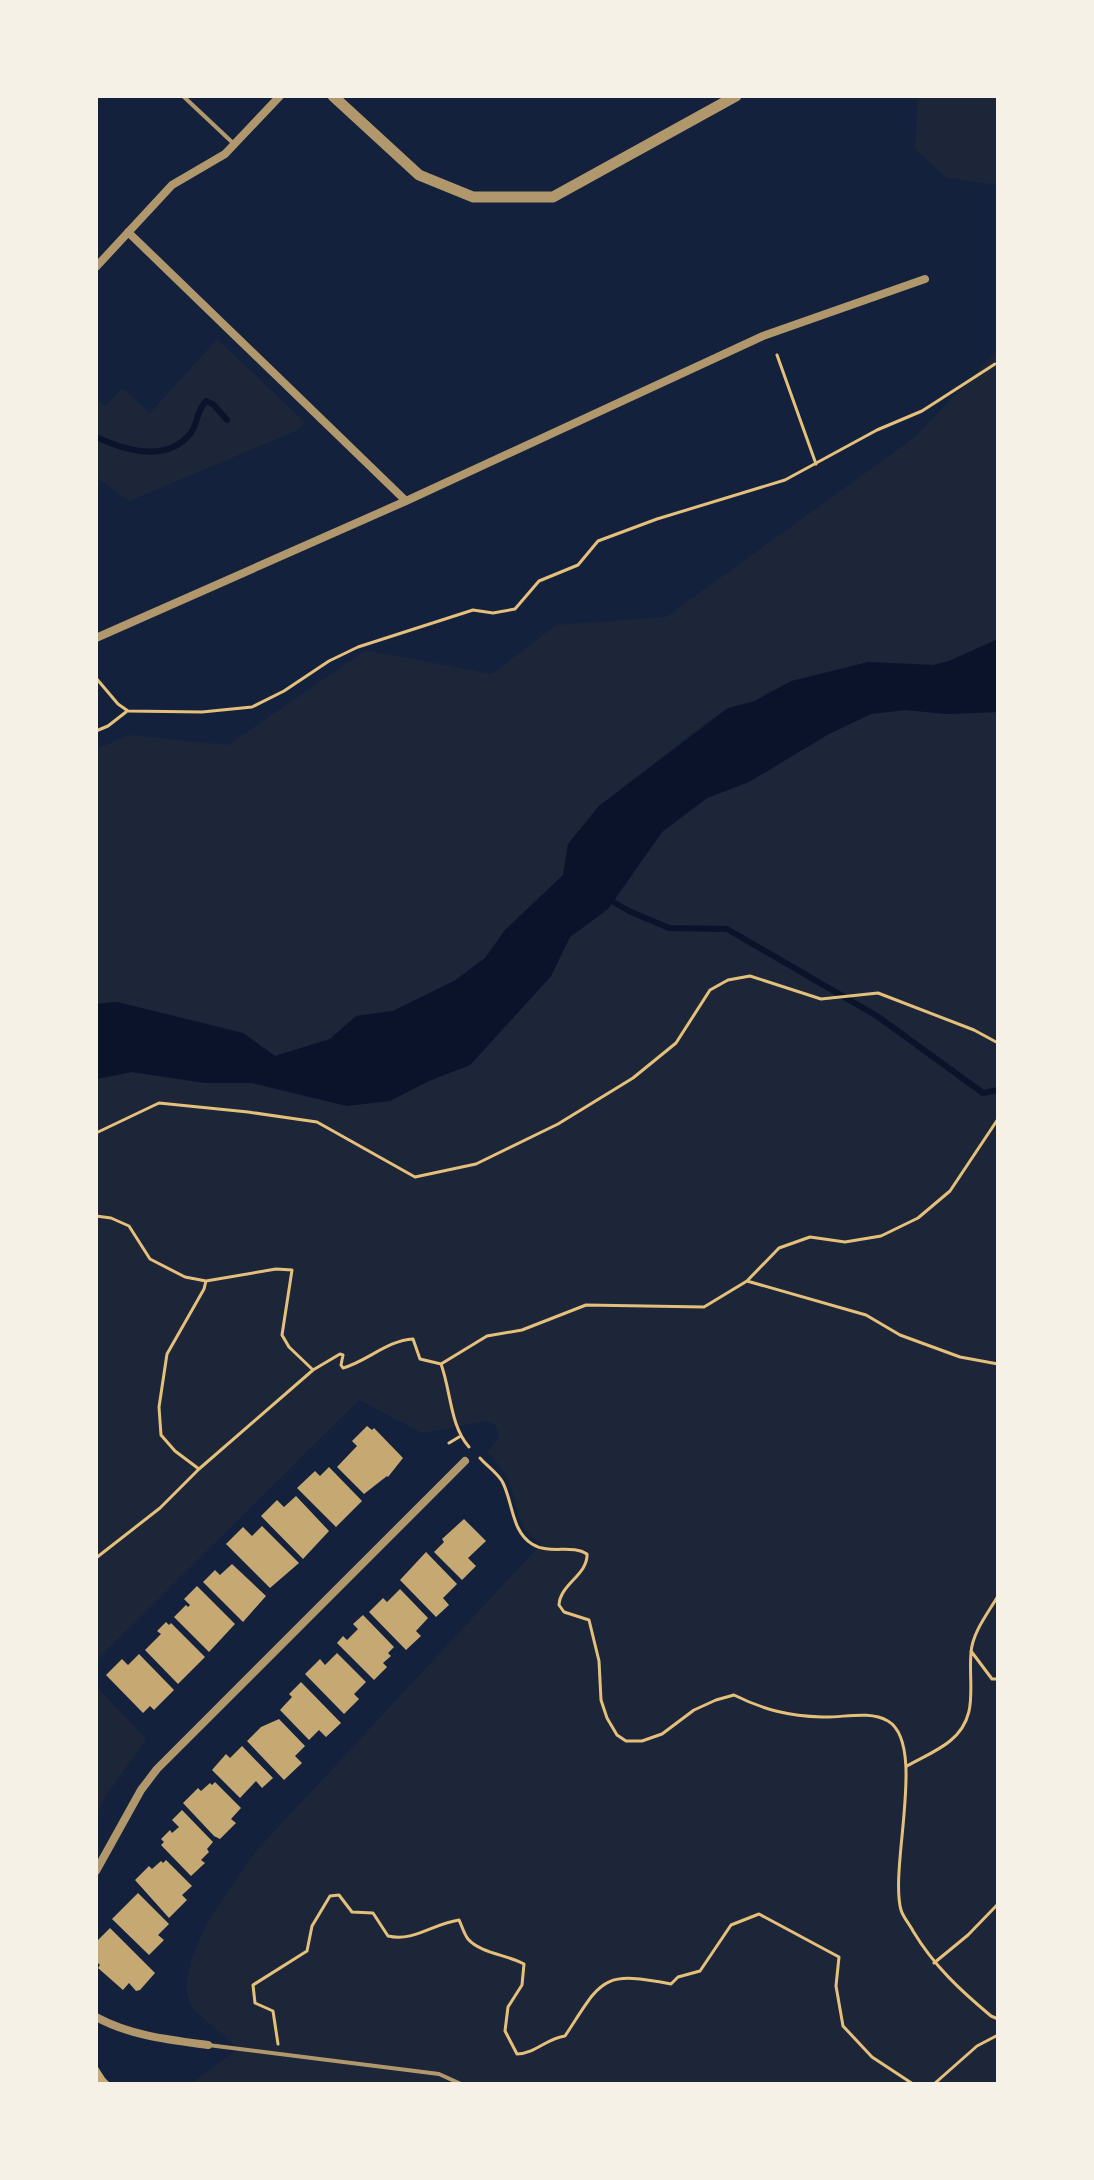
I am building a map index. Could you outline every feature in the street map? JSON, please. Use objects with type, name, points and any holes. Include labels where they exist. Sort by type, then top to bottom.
[{"type":"street","points":[[96,267],[172,185],[219,158],[280,96]]},
{"type":"street","points":[[333,96],[419,175],[473,197],[553,197],[736,96]]},
{"type":"street","points":[[128,232],[406,501]]},
{"type":"street","points":[[96,638],[406,501],[763,336],[925,279]]},
{"type":"street","points":[[96,1871],[134,1801],[157,1769],[465,1461]]},
{"type":"street","points":[[96,2017],[112,2026],[152,2037],[208,2045]]},
{"type":"lane","points":[[183,96],[234,144]]},
{"type":"lane","points":[[208,2045],[439,2074],[461,2084]]},
{"type":"path","points":[[777,355],[816,464]]},
{"type":"path","points":[[96,678],[128,711],[235,710],[263,703],[329,661],[358,647],[473,610],[493,613],[515,609],[539,581],[578,565],[598,541],[657,519],[785,480],[877,430],[922,411],[995,364]]},
{"type":"path","points":[[96,731],[128,711]]},
{"type":"path","points":[[96,1133],[159,1103],[317,1122],[415,1177],[476,1164],[558,1124],[633,1078],[676,1043],[710,990],[728,980],[750,976],[821,999],[878,993],[974,1030],[998,1043]]},
{"type":"path","points":[[96,1558],[160,1508],[249,1423],[278,1403],[313,1370],[340,1354],[343,1355],[343,1368],[378,1350],[413,1339],[420,1359],[441,1364],[487,1336],[522,1330],[586,1305],[704,1307],[747,1281],[779,1248],[810,1237],[845,1242],[881,1236],[918,1218],[950,1191],[998,1119]]},
{"type":"path","points":[[96,1216],[111,1218],[129,1226],[150,1259],[185,1277],[206,1281],[276,1269],[292,1270],[282,1335],[289,1347],[313,1370]]},
{"type":"path","points":[[199,1469],[175,1451],[161,1435],[159,1407],[167,1354],[206,1281]]},
{"type":"path","points":[[747,1281],[866,1315],[900,1335],[960,1357],[998,1364]]},
{"type":"path","points":[[441,1364],[460,1437],[470,1449]]},
{"type":"path","points":[[449,1443],[460,1437]]},
{"type":"path","points":[[479,1457],[502,1482],[526,1540],[541,1548],[578,1550],[587,1554],[585,1567],[562,1594],[559,1605],[564,1612],[589,1620],[599,1661],[601,1700],[617,1735],[633,1742],[662,1734],[694,1710],[734,1695],[764,1710],[823,1717],[878,1717],[897,1729],[904,1742],[907,1766],[899,1861],[901,1910],[934,1963],[953,1985],[998,2019]]},
{"type":"path","points":[[907,1766],[951,1740],[965,1723],[972,1702],[971,1650],[982,1622],[998,1596]]},
{"type":"path","points":[[971,1650],[992,1679],[998,1679]]},
{"type":"path","points":[[281,2054],[273,2011],[255,2003],[253,1985],[307,1951],[312,1926],[330,1896],[339,1895],[352,1912],[373,1913],[388,1936],[405,1940],[441,1923],[459,1920],[468,1939],[478,1947],[511,1956],[524,1964],[522,1985],[508,2007],[505,2031],[517,2054],[528,2054],[553,2037],[565,2036],[598,1987],[614,1979],[634,1976],[671,1984],[678,1977],[700,1971],[731,1925],[759,1914],[839,1957],[836,1986],[843,2026],[872,2057],[913,2084]]},
{"type":"path","points":[[934,1963],[968,1935],[998,1904]]},
{"type":"path","points":[[934,2084],[977,2046],[998,2035]]},
{"type":"shaded area","points":[[918,96],[998,96],[998,185],[947,178],[915,149]]},
{"type":"shaded area","points":[[217,339],[305,422],[298,430],[129,501],[96,477],[96,399],[105,406],[122,388],[150,413]]},
{"type":"shaded area","points":[[998,349],[998,639],[933,665],[868,662],[766,693],[755,701],[728,709],[599,806],[568,844],[563,875],[505,930],[485,958],[454,981],[392,1011],[356,1016],[330,1039],[275,1056],[243,1033],[117,1002],[96,1004],[96,749],[129,735],[228,745],[366,650],[492,674],[556,625],[666,617],[915,437]]},
{"type":"shaded area","points":[[998,639],[998,712],[947,714],[905,710],[871,714],[827,735],[749,782],[707,798],[662,832],[608,909],[570,937],[551,976],[470,1065],[390,1101],[347,1106],[252,1083],[205,1083],[132,1072],[96,1079],[96,1004],[117,1002],[243,1033],[275,1056],[330,1039],[356,1016],[393,1011],[454,981],[485,958],[505,930],[563,875],[568,844],[599,806],[728,708],[755,701],[791,681],[868,662],[933,665]]},
{"type":"shaded area","points":[[905,710],[947,714],[998,712],[998,2084],[190,2084],[238,2049],[191,2007],[186,1987],[192,1958],[207,1922],[256,1851],[542,1543],[526,1531],[509,1481],[487,1452],[499,1437],[496,1426],[487,1421],[422,1433],[359,1400],[96,1661],[96,1079],[132,1072],[205,1083],[252,1083],[347,1106],[471,1065],[551,976],[570,937],[608,909],[662,832],[707,798],[749,782],[827,735],[871,713]]},
{"type":"shaded area","points":[[96,1686],[146,1739],[108,1793],[96,1816]]},
{"type":"building","points":[[367,1426],[372,1430],[374,1428],[403,1458],[388,1477],[364,1494],[337,1467],[357,1446],[352,1441]]},
{"type":"building","points":[[329,1467],[362,1501],[336,1527],[297,1488],[315,1471],[320,1476]]},
{"type":"building","points":[[296,1496],[329,1531],[303,1559],[261,1516],[277,1500],[284,1507]]},
{"type":"building","points":[[464,1519],[486,1541],[468,1558],[476,1566],[462,1580],[434,1552],[444,1542],[442,1539]]},
{"type":"building","points":[[262,1526],[299,1563],[270,1588],[226,1544],[243,1527],[252,1536]]},
{"type":"building","points":[[426,1552],[457,1584],[443,1598],[449,1605],[436,1617],[400,1580]]},
{"type":"building","points":[[232,1564],[266,1596],[243,1622],[203,1582],[215,1570],[220,1575]]},
{"type":"building","points":[[197,1586],[235,1624],[209,1652],[174,1617],[190,1605],[184,1599]]},
{"type":"building","points":[[400,1589],[428,1618],[416,1631],[421,1636],[406,1650],[369,1612],[383,1598],[387,1602]]},
{"type":"building","points":[[363,1615],[394,1647],[388,1653],[391,1656],[383,1663],[387,1667],[374,1680],[337,1643],[343,1636],[347,1640],[358,1629],[353,1624]]},
{"type":"building","points":[[166,1622],[171,1623],[205,1657],[178,1684],[145,1650],[161,1634],[157,1631]]},
{"type":"building","points":[[337,1653],[366,1682],[354,1694],[359,1699],[344,1714],[305,1674],[320,1659],[325,1665]]},
{"type":"building","points":[[139,1654],[174,1690],[154,1710],[150,1706],[143,1713],[106,1675],[122,1659],[128,1665]]},
{"type":"building","points":[[301,1682],[341,1723],[326,1737],[319,1730],[309,1740],[280,1710]]},
{"type":"building","points":[[279,1719],[305,1746],[295,1756],[302,1763],[284,1780],[247,1741],[261,1727]]},
{"type":"building","points":[[242,1746],[273,1778],[262,1788],[256,1781],[240,1798],[212,1770],[226,1754],[230,1758]]},
{"type":"building","points":[[215,1782],[241,1808],[231,1819],[236,1823],[220,1839],[183,1803],[198,1788],[201,1791]]},
{"type":"building","points":[[182,1810],[213,1842],[201,1860],[205,1863],[191,1876],[161,1845],[164,1842],[161,1839],[170,1830],[172,1833],[179,1827],[172,1820]]},
{"type":"building","points":[[166,1860],[192,1886],[182,1895],[187,1900],[169,1918],[135,1880],[149,1866],[152,1869]]},
{"type":"building","points":[[138,1893],[169,1924],[158,1935],[164,1940],[149,1955],[112,1919]]},
{"type":"building","points":[[110,1928],[155,1973],[140,1990],[136,1991],[129,1983],[123,1990],[98,1968],[96,1942]]},
{"type":"building","points":[[96,2064],[105,2078],[111,2084],[96,2084]]},
{"type":"waterway","points":[[96,437],[132,449],[157,451],[169,449],[190,434],[206,401],[213,404],[227,420]]},
{"type":"waterway","points":[[608,899],[669,928],[727,929],[877,1016],[983,1093],[998,1090]]}]
